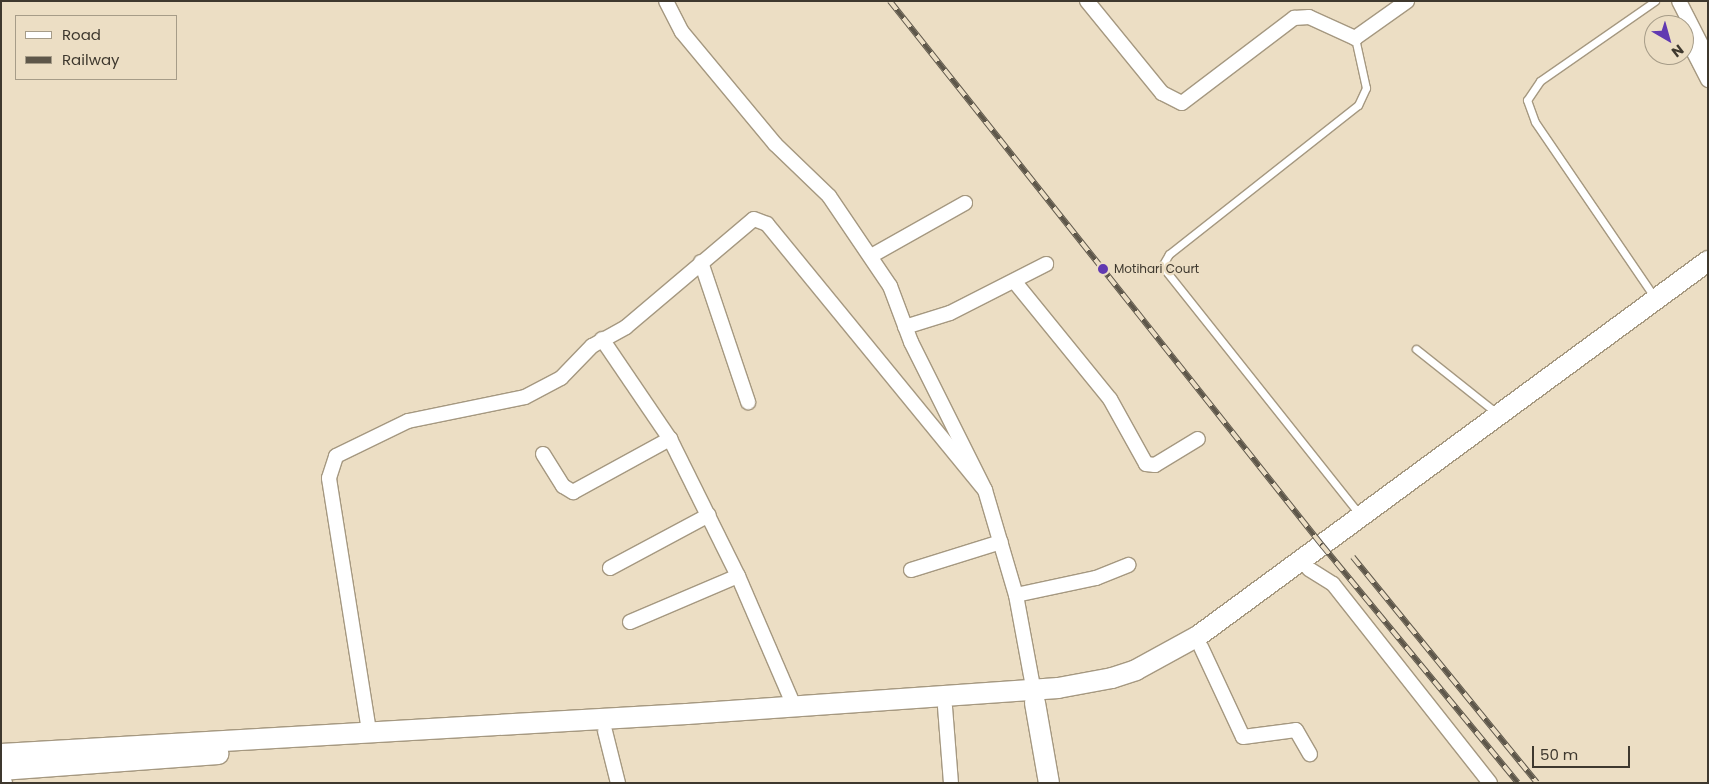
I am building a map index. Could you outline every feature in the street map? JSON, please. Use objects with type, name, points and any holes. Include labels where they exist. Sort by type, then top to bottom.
[{"type":"main road","points":[[1,754],[794,706],[1035,696],[1112,678],[1172,652],[1361,516],[1708,261]]},
{"type":"main road","points":[[1,770],[945,707],[1134,683],[1201,646],[1708,276]]},
{"type":"main road","points":[[1035,696],[1049,783]]},
{"type":"street","points":[[666,1],[682,32],[784,154],[823,188],[871,256],[893,292],[906,327],[985,490],[1016,595],[1035,696]]},
{"type":"street","points":[[1087,1],[1162,93],[1175,103],[1202,92],[1294,18],[1308,17],[1354,38],[1407,1]]},
{"type":"street","points":[[1669,1],[1675,15]]},
{"type":"street","points":[[1679,1],[1708,58]]},
{"type":"street","points":[[1694,53],[1708,80]]},
{"type":"street","points":[[871,256],[965,203]]},
{"type":"street","points":[[369,731],[330,464],[341,453],[408,421],[532,393],[568,374],[602,339],[626,326],[748,221],[762,220],[985,490]]},
{"type":"street","points":[[701,262],[748,402]]},
{"type":"street","points":[[906,327],[950,313],[1046,264]]},
{"type":"street","points":[[1014,281],[1110,399],[1146,464],[1155,465],[1198,439]]},
{"type":"street","points":[[602,339],[670,439],[738,576],[794,706]]},
{"type":"street","points":[[544,454],[563,486],[573,492],[670,439]]},
{"type":"street","points":[[610,568],[708,515]]},
{"type":"street","points":[[911,570],[1001,542]]},
{"type":"street","points":[[1016,595],[1086,580],[1128,566]]},
{"type":"street","points":[[1309,569],[1333,584],[1490,783]]},
{"type":"street","points":[[630,622],[738,576]]},
{"type":"street","points":[[1201,646],[1243,737],[1296,730],[1310,754]]},
{"type":"street","points":[[945,707],[951,783]]},
{"type":"street","points":[[605,731],[618,783]]},
{"type":"street","points":[[1,770],[4,783]]},
{"type":"lane","points":[[1655,1],[1540,81],[1527,100],[1535,122],[1656,298]]},
{"type":"lane","points":[[1354,38],[1366,88],[1358,105],[1169,254],[1162,266],[1361,516]]},
{"type":"lane","points":[[1416,350],[1498,414]]},
{"type":"railway","points":[[890,1],[1322,545],[1518,783]]},
{"type":"railway","points":[[1353,557],[1537,783]]},
{"type":"place","name":"Motihari Court","points":[[1103,269]]}]
